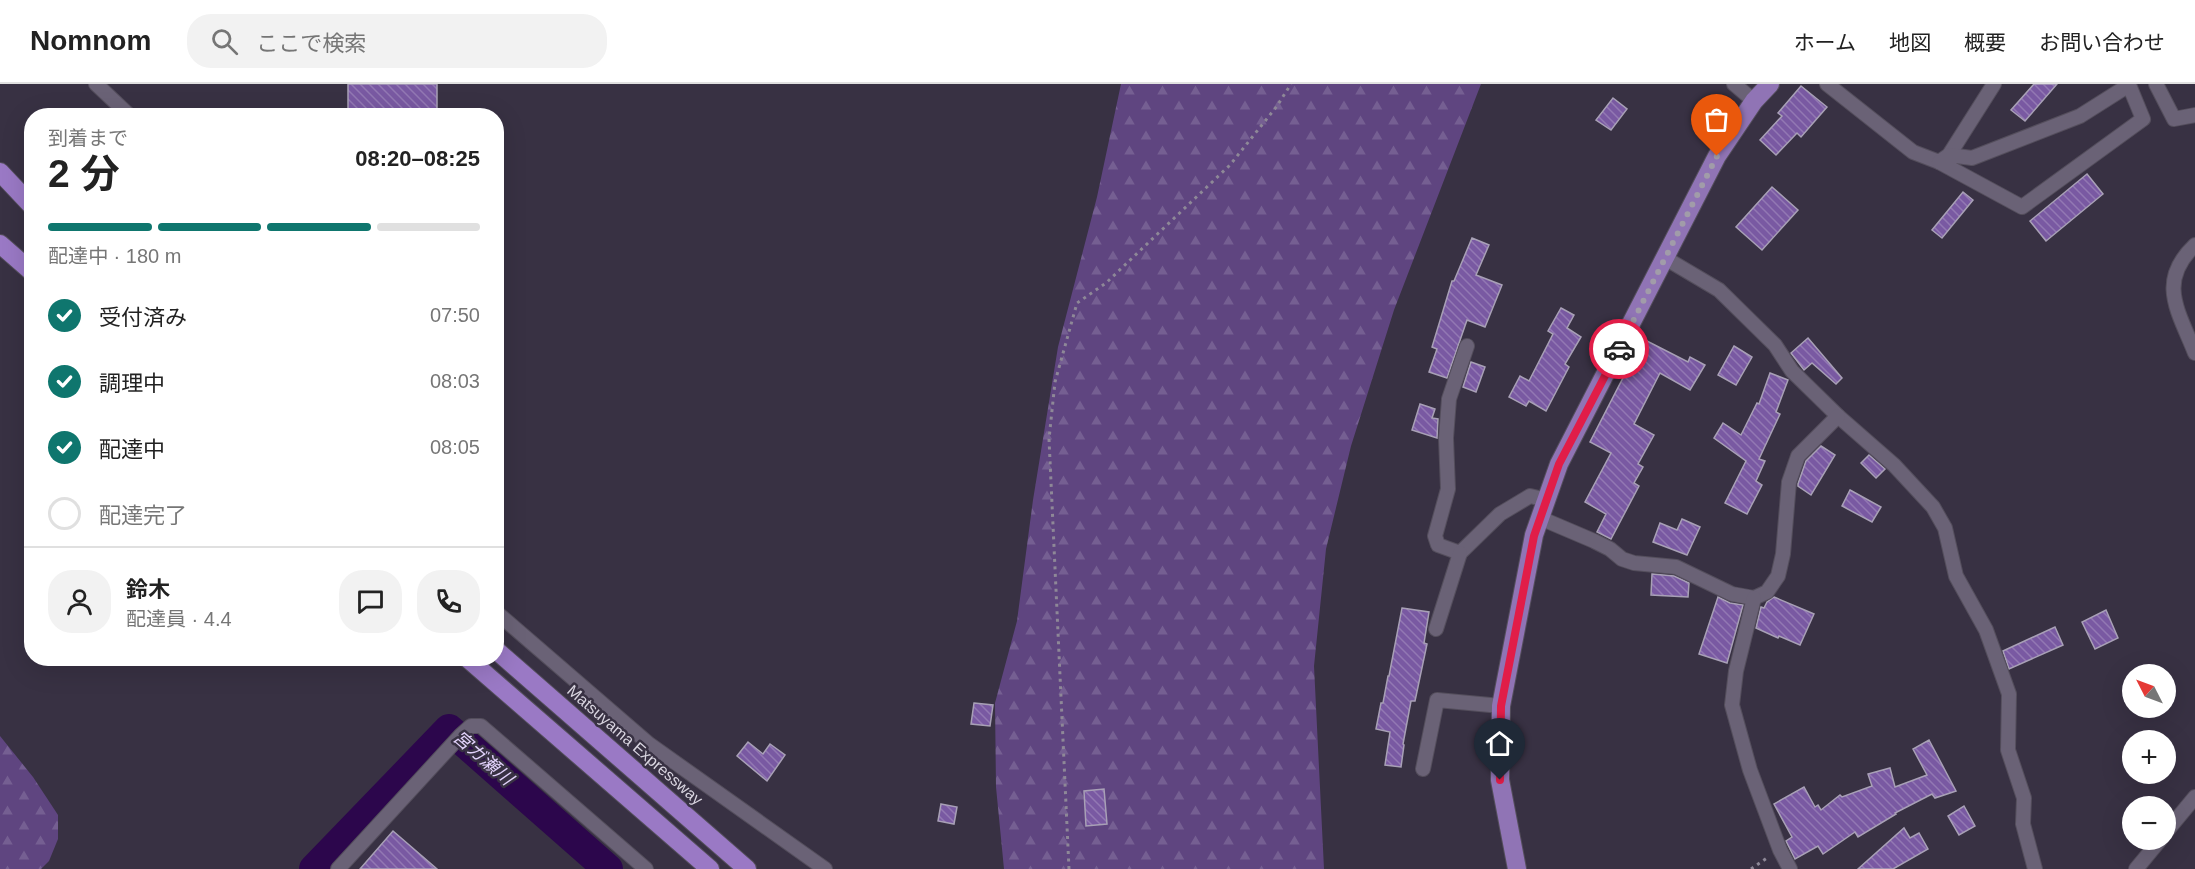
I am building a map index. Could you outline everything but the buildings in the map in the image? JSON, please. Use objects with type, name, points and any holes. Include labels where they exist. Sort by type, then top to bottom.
[{"type":"highway","points":[[1517,869],[1500,780],[1501,706],[1534,536],[1559,464],[1717,156],[1754,101],[1770,84]]},
{"type":"highway","points":[[0,172],[24,198]]},
{"type":"highway","points":[[0,244],[24,265]]},
{"type":"highway","name":"Matsuyama Expressway","points":[[504,657],[747,869]]},
{"type":"highway","points":[[476,666],[710,869]]},
{"type":"street","points":[[96,84],[122,108]]},
{"type":"street","points":[[1734,84],[1754,101]]},
{"type":"street","points":[[1827,84],[1913,152],[1944,159],[1972,158],[2080,116],[2129,85],[2143,119],[2022,207],[1944,159]]},
{"type":"street","points":[[1944,159],[1994,84]]},
{"type":"street","points":[[2156,84],[2174,119],[2195,115]]},
{"type":"street","points":[[2195,245],[2185,255],[2173,282],[2173,296],[2195,353]]},
{"type":"street","points":[[1665,258],[1719,290],[1775,345],[1792,371],[1838,416],[1894,465],[1933,507],[1945,528],[1956,576],[1986,630],[2002,669],[2009,694],[2008,750],[2024,798],[2023,824],[2034,869]]},
{"type":"street","points":[[1460,553],[1438,545],[1435,536],[1448,489],[1446,438],[1449,399],[1467,346]]},
{"type":"street","points":[[1540,518],[1610,549],[1622,559],[1634,563],[1676,567],[1732,594],[1754,598],[1767,592],[1778,576],[1783,554],[1790,482],[1798,456],[1838,416]]},
{"type":"street","points":[[1436,629],[1460,553],[1500,514],[1530,496],[1546,500]]},
{"type":"street","points":[[1754,598],[1736,671],[1732,705],[1750,770],[1780,850],[1790,869]]},
{"type":"street","points":[[504,619],[649,744],[825,869]]},
{"type":"street","points":[[1423,769],[1437,700],[1501,706]]},
{"type":"street","points":[[338,869],[460,735],[471,726],[482,726],[646,869]]},
{"type":"street","points":[[2176,820],[2195,797]]},
{"type":"street","points":[[2136,869],[2152,850]]},
{"type":"path","points":[[1069,869],[1049,440],[1055,382],[1066,337],[1077,303],[1106,283],[1230,165],[1292,84]]},
{"type":"path","points":[[1751,869],[1780,850]]},
{"type":"green space","points":[[1121,84],[1481,84],[1394,310],[1351,446],[1326,549],[1314,666],[1324,869],[1004,869],[996,787],[995,703],[1017,621],[1033,500],[1058,347],[1097,197]]},
{"type":"green space","points":[[0,736],[33,777],[58,815],[58,839],[49,861],[41,869],[0,869]]},
{"type":"waterway","name":"宮ガ瀬川","points":[[314,869],[449,729],[608,869]]},
{"type":"way so far","points":[[1619,349],[1717,156]]},
{"type":"route","points":[[1500,780],[1501,706],[1534,536],[1559,464],[1619,349]]}]
